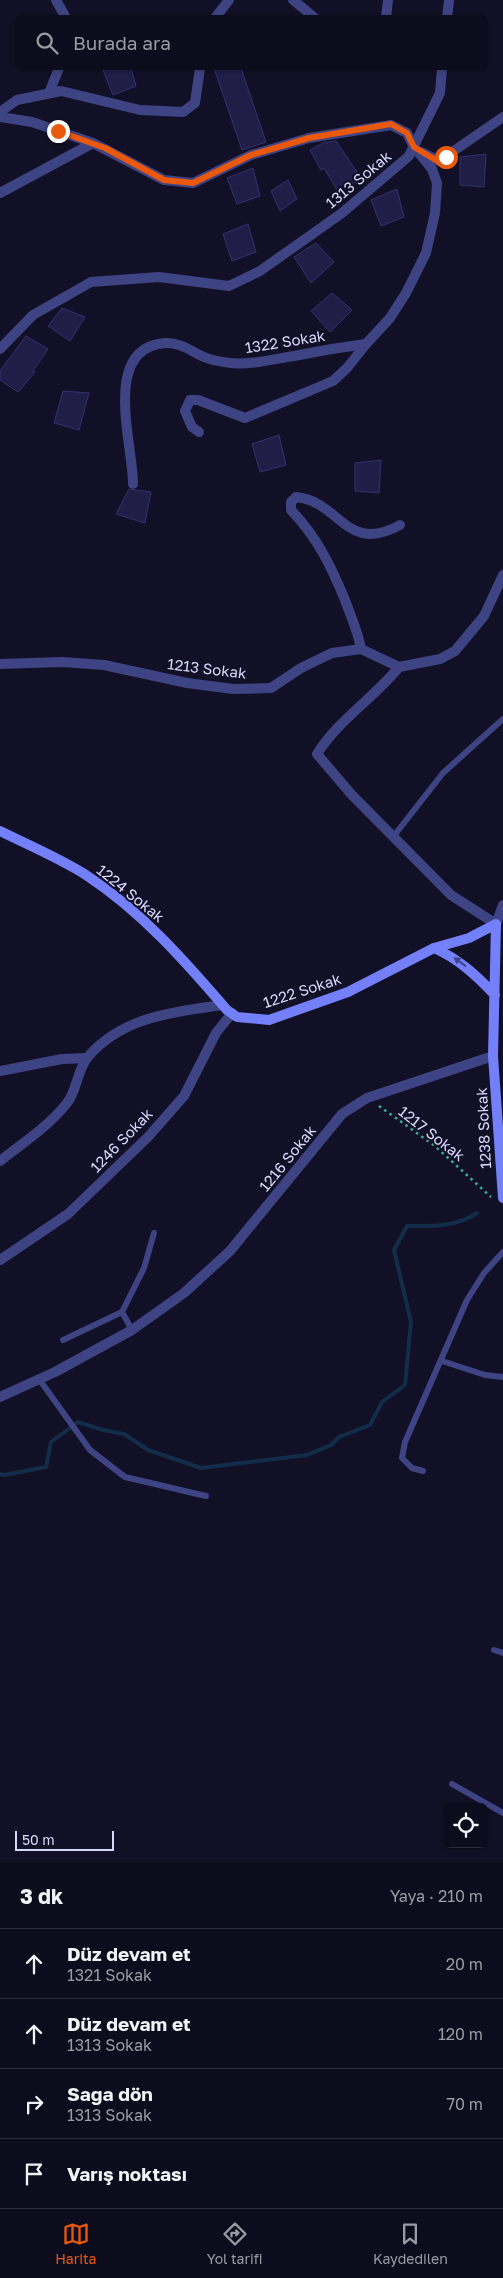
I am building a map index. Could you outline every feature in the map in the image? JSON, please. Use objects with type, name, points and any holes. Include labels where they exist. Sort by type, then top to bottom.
[{"type":"main road","name":"1224 Sokak","points":[[0,831],[84,874],[117,897],[174,949],[222,1005]]},
{"type":"main road","name":"1222 Sokak","points":[[222,1005],[237,1017],[269,1020],[348,992],[434,948],[469,938],[496,924]]},
{"type":"main road","points":[[493,1056],[496,924]]},
{"type":"main road","points":[[434,948],[449,955],[474,972],[495,995]]},
{"type":"main road","name":"1238 Sokak","points":[[493,1056],[500,1200]]},
{"type":"street","points":[[56,0],[64,15]]},
{"type":"street","points":[[217,15],[229,0]]},
{"type":"street","points":[[293,0],[311,15]]},
{"type":"street","points":[[386,15],[388,0]]},
{"type":"street","points":[[447,15],[449,0]]},
{"type":"street","points":[[49,93],[58,70]]},
{"type":"street","points":[[0,112],[18,100],[61,91],[140,110],[182,112],[195,103],[200,70]]},
{"type":"street","points":[[414,147],[440,93],[442,70]]},
{"type":"street","name":"1313 Sokak","points":[[0,117],[32,122],[93,143],[164,180],[193,183],[251,155],[309,138],[391,124],[407,133],[414,147],[409,156],[342,213],[260,271],[229,286],[159,277],[91,282],[33,315],[0,349]]},
{"type":"street","points":[[414,147],[439,162],[503,117]]},
{"type":"street","points":[[0,193],[93,143]]},
{"type":"street","points":[[199,432],[192,427],[185,411],[190,400],[198,400],[232,415],[245,418],[253,416],[276,404],[333,381],[347,368],[390,318],[426,253],[435,213],[437,183],[432,168],[414,147]]},
{"type":"street","name":"1322 Sokak","points":[[133,484],[133,462],[125,399],[126,380],[132,362],[144,348],[167,343],[187,347],[205,358],[229,363],[253,363],[366,344]]},
{"type":"street","points":[[400,525],[386,532],[367,535],[353,530],[307,498],[296,497],[291,502],[291,510],[306,527],[329,561],[359,633],[361,649],[399,667],[440,659],[455,651],[484,616],[503,576]]},
{"type":"street","name":"1213 Sokak","points":[[0,664],[62,662],[104,665],[187,683],[233,689],[271,688],[301,668],[332,653],[361,649]]},
{"type":"street","points":[[399,667],[382,688],[328,736],[317,754],[352,795],[451,895],[496,924],[503,905]]},
{"type":"street","points":[[0,1161],[37,1132],[69,1101],[87,1058],[112,1034],[145,1018],[222,1005]]},
{"type":"street","name":"1246 Sokak","points":[[0,1260],[68,1214],[148,1138],[184,1096],[216,1033],[232,1013]]},
{"type":"street","name":"1216 Sokak","points":[[0,1397],[39,1379],[132,1330],[184,1293],[230,1250],[342,1114],[367,1098],[493,1056]]},
{"type":"street","points":[[0,1071],[62,1060],[87,1058]]},
{"type":"lane","points":[[393,837],[443,773],[503,719]]},
{"type":"lane","points":[[63,1340],[122,1312],[144,1268],[154,1234]]},
{"type":"lane","points":[[423,1471],[412,1468],[402,1458],[405,1442],[467,1300],[484,1272],[503,1252]]},
{"type":"lane","points":[[122,1312],[132,1330]]},
{"type":"lane","points":[[442,1361],[485,1375],[503,1377]]},
{"type":"lane","points":[[39,1379],[90,1450],[125,1478],[206,1496]]},
{"type":"lane","points":[[494,1650],[503,1653]]},
{"type":"lane","points":[[452,1784],[503,1813]]},
{"type":"path","name":"1217 Sokak","points":[[367,1098],[435,1146],[500,1200]]},
{"type":"building","points":[[103,70],[132,70],[136,86],[113,95]]},
{"type":"building","points":[[215,70],[242,70],[266,142],[242,150]]},
{"type":"building","points":[[336,141],[361,178],[339,193],[324,168],[321,170],[310,150],[323,143]]},
{"type":"building","points":[[486,154],[484,187],[460,185],[460,157]]},
{"type":"building","points":[[253,168],[260,196],[237,204],[227,178]]},
{"type":"building","points":[[288,180],[297,199],[280,211],[271,191]]},
{"type":"building","points":[[397,189],[404,217],[381,226],[371,200]]},
{"type":"building","points":[[248,224],[256,252],[232,261],[223,234]]},
{"type":"building","points":[[316,243],[334,262],[311,283],[294,257]]},
{"type":"building","points":[[332,293],[352,310],[330,332],[311,311]]},
{"type":"building","points":[[62,308],[85,317],[70,341],[48,326]]},
{"type":"building","points":[[26,336],[48,349],[33,371],[35,372],[18,392],[0,380],[0,371]]},
{"type":"building","points":[[63,391],[89,393],[79,430],[54,423]]},
{"type":"building","points":[[279,435],[286,465],[260,472],[252,444]]},
{"type":"building","points":[[381,460],[379,493],[355,491],[355,463]]},
{"type":"building","points":[[129,489],[151,492],[145,523],[116,514]]},
{"type":"waterway","points":[[0,1474],[4,1475],[46,1467],[51,1442],[78,1422],[124,1434],[148,1450],[201,1468],[307,1455],[331,1445],[339,1437],[370,1425],[382,1402],[405,1385],[411,1322],[394,1250],[407,1226],[434,1226],[452,1223],[469,1218],[477,1213]]},
{"type":"route","points":[[58,131],[105,148],[164,180],[193,183],[251,155],[309,138],[391,124],[407,133],[414,147],[430,157],[439,162],[446,157]]}]
